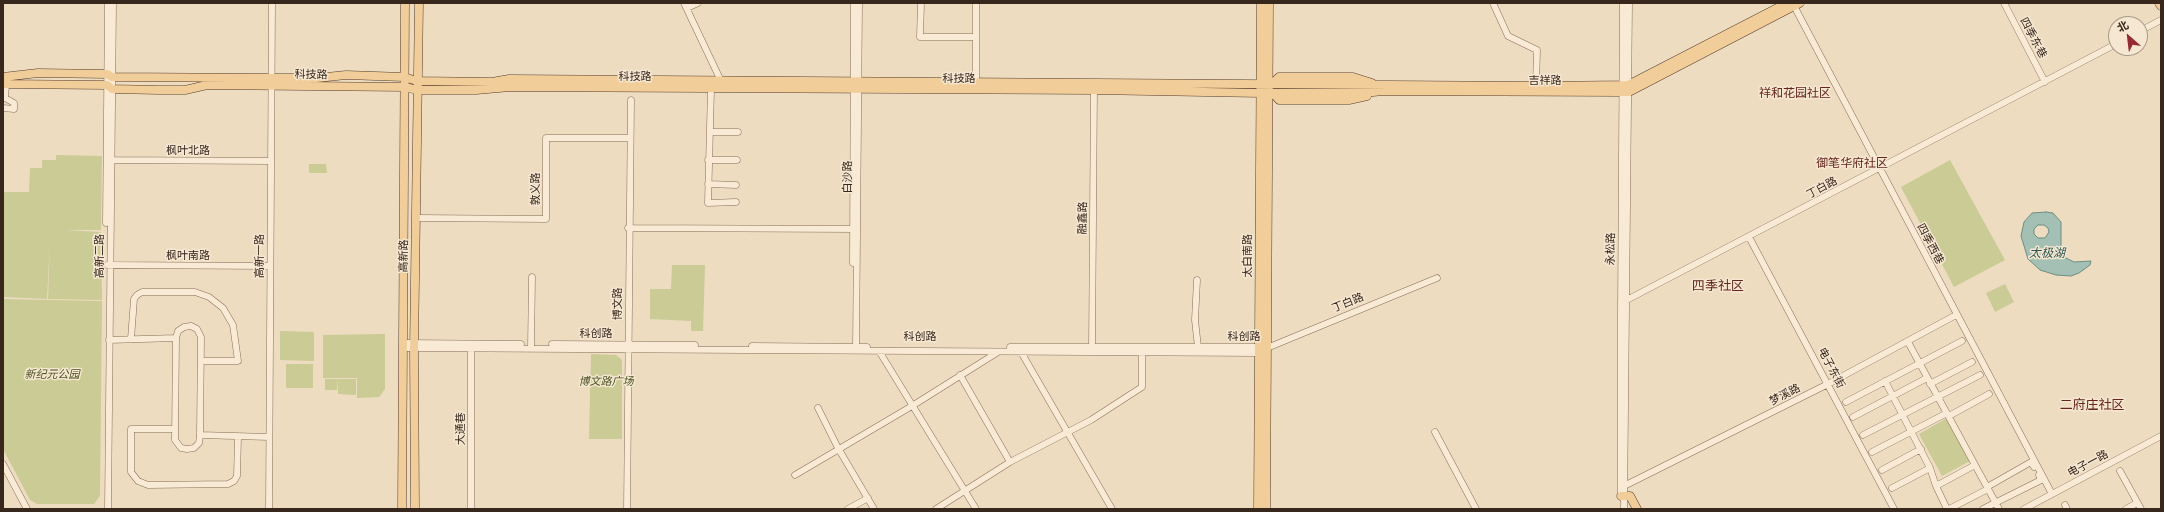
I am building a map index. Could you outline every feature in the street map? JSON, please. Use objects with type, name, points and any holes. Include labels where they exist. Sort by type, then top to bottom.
[{"type":"main road","name":"高新路","points":[[402,509],[405,3]]},
{"type":"main road","name":"高新路","points":[[415,509],[414,346],[418,3]]},
{"type":"main road","name":"太白南路","points":[[1261,3],[1260,84],[1267,93]]},
{"type":"main road","name":"太白南路","points":[[1258,509],[1267,93],[1270,84],[1269,3]]},
{"type":"main road","name":"吉祥路","points":[[1270,84],[1379,88],[1625,88],[1794,4]]},
{"type":"main road","name":"科技路","points":[[4,81],[38,73],[405,87],[417,90],[486,90],[510,87],[711,89],[976,83],[1267,93]]},
{"type":"main road","name":"科技路","points":[[4,81],[185,90],[207,85],[272,82],[346,75],[404,77],[417,81],[721,81],[856,86],[1094,87],[1270,84]]},
{"type":"main road","name":"吉祥路","points":[[1267,93],[1363,93],[1379,88],[1536,86],[1625,88]]},
{"type":"main road","name":"太白南路","points":[[1261,349],[1266,509]]},
{"type":"main road","points":[[1631,509],[1628,502],[1624,501],[1630,496],[1637,509]]},
{"type":"street","name":"高新二路","points":[[108,3],[110,76]]},
{"type":"street","name":"高新二路","points":[[104,509],[109,87],[113,3]]},
{"type":"street","name":"高新一路","points":[[269,509],[272,3]]},
{"type":"street","points":[[698,3],[686,5],[721,81]]},
{"type":"street","name":"白沙路","points":[[854,3],[856,86]]},
{"type":"street","name":"白沙路","points":[[854,349],[856,86],[859,3]]},
{"type":"street","points":[[921,3],[920,37],[976,37]]},
{"type":"street","points":[[976,3],[976,83]]},
{"type":"street","points":[[1493,3],[1508,36],[1537,50],[1536,86]]},
{"type":"street","name":"永松路","points":[[1623,3],[1625,88],[1623,302],[1624,501]]},
{"type":"street","name":"永松路","points":[[1625,88],[1629,3]]},
{"type":"street","name":"四季东巷","points":[[2004,3],[2045,82]]},
{"type":"street","name":"四季西巷","points":[[1794,4],[1879,169],[2052,494]]},
{"type":"street","points":[[2148,27],[2161,20]]},
{"type":"street","name":"丁白路","points":[[1623,302],[2108,48]]},
{"type":"street","points":[[3,108],[14,109],[14,103],[5,98],[4,81]]},
{"type":"street","name":"融鑫路","points":[[1092,350],[1094,87]]},
{"type":"street","points":[[711,89],[708,203],[736,202]]},
{"type":"street","name":"博文路","points":[[627,509],[628,228],[631,100]]},
{"type":"street","points":[[710,132],[738,132]]},
{"type":"street","name":"敦义路","points":[[416,218],[546,219],[546,138],[630,138]]},
{"type":"street","name":"枫叶北路","points":[[109,160],[270,161]]},
{"type":"street","points":[[708,160],[737,160]]},
{"type":"street","points":[[708,184],[736,185]]},
{"type":"street","points":[[628,228],[855,229]]},
{"type":"street","name":"电子东街","points":[[1749,237],[1894,509]]},
{"type":"street","name":"高新二路","points":[[108,265],[108,509]]},
{"type":"street","name":"枫叶南路","points":[[108,265],[270,266]]},
{"type":"street","points":[[532,277],[532,346]]},
{"type":"street","name":"丁白路","points":[[1261,349],[1437,278]]},
{"type":"street","points":[[1197,280],[1195,320],[1198,347]]},
{"type":"street","points":[[131,340],[134,299],[137,295],[142,292],[195,292],[209,297],[223,308],[234,325],[238,361],[201,361]]},
{"type":"street","name":"梦溪路","points":[[1623,487],[1828,384],[1956,315]]},
{"type":"street","points":[[191,326],[197,329],[201,337],[200,435],[199,443],[194,448],[181,448],[175,440],[176,338],[178,331],[184,327],[191,326]]},
{"type":"street","points":[[109,340],[176,338]]},
{"type":"street","points":[[1846,402],[1962,341]]},
{"type":"street","points":[[1908,342],[1999,509]]},
{"type":"street","name":"科创路","points":[[403,346],[1092,350],[1142,353],[1261,349]]},
{"type":"street","name":"科创路","points":[[414,346],[471,348],[532,346]]},
{"type":"street","name":"科创路","points":[[854,349],[879,351],[1021,352],[1198,347],[1261,349]]},
{"type":"street","name":"大通巷","points":[[471,348],[471,509]]},
{"type":"street","points":[[879,351],[976,509]]},
{"type":"street","points":[[795,474],[912,406],[960,374],[999,351]]},
{"type":"street","points":[[1021,352],[1112,509]]},
{"type":"street","points":[[936,509],[966,492],[1010,462],[1068,434],[1142,387],[1142,353]]},
{"type":"street","points":[[1854,417],[1893,396],[1972,362]]},
{"type":"street","points":[[960,374],[1010,462]]},
{"type":"street","points":[[1863,435],[1980,375]]},
{"type":"street","points":[[1885,381],[1930,468],[1936,486],[1948,509],[1988,488],[2031,462],[2041,480],[1983,509]]},
{"type":"street","points":[[1872,452],[1989,394]]},
{"type":"street","points":[[818,408],[838,448],[874,509]]},
{"type":"street","points":[[175,428],[131,428],[131,472],[138,481],[148,485],[228,484],[237,476],[238,436]]},
{"type":"street","points":[[1435,432],[1476,509]]},
{"type":"street","points":[[200,435],[269,437]]},
{"type":"street","name":"电子一路","points":[[2024,509],[2161,436]]},
{"type":"street","points":[[1882,470],[1920,449]]},
{"type":"street","points":[[3,464],[27,509]]},
{"type":"street","points":[[1936,486],[1975,465]]},
{"type":"street","points":[[1892,488],[1930,468]]},
{"type":"street","points":[[2120,471],[2139,506],[2126,509]]},
{"type":"street","points":[[848,509],[868,498]]},
{"type":"green space","points":[[56,155],[102,156],[101,230],[65,230],[101,232],[102,300],[48,299],[50,241],[47,299],[3,297],[3,192],[29,192],[30,168],[42,168],[42,160],[56,160]]},
{"type":"green space","points":[[1950,160],[2005,260],[1954,287],[1901,187]]},
{"type":"green space","points":[[309,164],[326,164],[327,173],[309,173]]},
{"type":"green space","points":[[672,265],[705,265],[703,331],[691,331],[691,321],[650,319],[650,289],[671,289]]},
{"type":"green space","points":[[2005,284],[2014,302],[1995,312],[1986,293]]},
{"type":"green space","name":"新纪元公园","points":[[3,299],[102,301],[100,496],[94,504],[37,504],[30,500],[3,449]]},
{"type":"green space","points":[[280,331],[314,332],[314,361],[280,360]]},
{"type":"green space","points":[[385,334],[385,389],[379,397],[357,398],[357,378],[323,378],[323,335]]},
{"type":"green space","name":"博文路广场","points":[[591,354],[616,355],[622,360],[622,439],[589,439]]},
{"type":"green space","points":[[286,364],[313,364],[313,388],[286,388]]},
{"type":"green space","points":[[325,379],[338,379],[337,390],[325,390]]},
{"type":"green space","points":[[338,379],[356,379],[356,395],[338,394]]},
{"type":"green space","points":[[1947,418],[1970,461],[1942,476],[1919,434]]},
{"type":"water","name":"太极湖","points":[[2032,213],[2053,213],[2061,222],[2061,246],[2064,257],[2074,262],[2091,261],[2090,265],[2079,273],[2071,276],[2056,275],[2040,270],[2028,259],[2021,236],[2024,222]],"holes":[[[2038,225],[2044,225],[2048,228],[2049,232],[2045,238],[2038,238],[2034,234],[2034,229]]]},
{"type":"district","name":"祥和花园社区","points":[[1795,94]]},
{"type":"district","name":"御笔华府社区","points":[[1852,164]]},
{"type":"district","name":"四季社区","points":[[1718,286]]},
{"type":"district","name":"二府庄社区","points":[[2092,405]]}]
